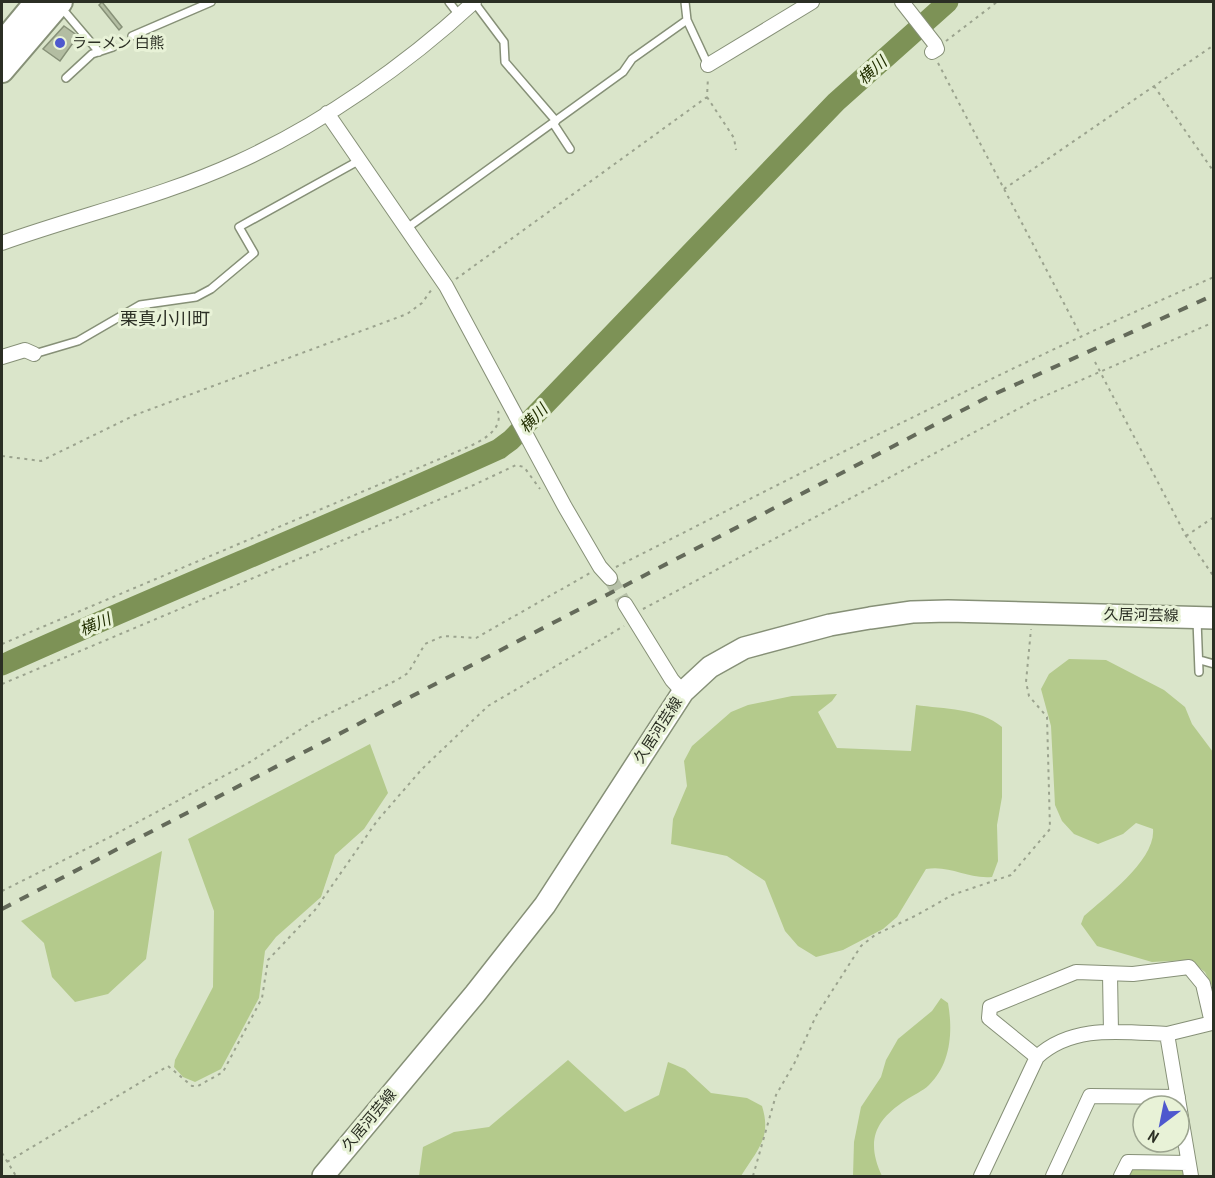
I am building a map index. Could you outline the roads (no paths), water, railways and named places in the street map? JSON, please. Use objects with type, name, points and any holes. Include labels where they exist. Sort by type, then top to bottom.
[{"type":"highway","points":[[2,43],[50,4]]},
{"type":"highway","points":[[2,71],[50,4]]},
{"type":"main road","name":"久居河芸線","points":[[323,1176],[475,994],[545,905],[683,692],[710,668],[744,648],[830,625],[912,612],[1205,617]]},
{"type":"street","points":[[2,243],[158,193],[236,163],[327,112],[392,69],[474,2]]},
{"type":"street","points":[[708,65],[812,2]]},
{"type":"street","points":[[902,2],[935,48]]},
{"type":"street","points":[[327,112],[444,283],[565,507],[605,572]]},
{"type":"street","points":[[2,357],[26,350],[34,354]]},
{"type":"street","points":[[630,613],[672,680],[683,692]]},
{"type":"street","points":[[981,1176],[1037,1057],[1054,1044],[1070,1036],[1112,1032],[1167,1034],[1212,1023],[1203,984],[1189,967],[1133,974],[1068,974],[990,1007],[989,1018],[1037,1057]]},
{"type":"street","points":[[1110,974],[1112,1032]]},
{"type":"street","points":[[1167,1034],[1177,1094]]},
{"type":"street","points":[[1053,1176],[1090,1096],[1131,1096]]},
{"type":"street","points":[[1120,1176],[1128,1162],[1190,1170],[1187,1154]]},
{"type":"lane","points":[[132,36],[211,2]]},
{"type":"lane","points":[[449,2],[459,15]]},
{"type":"lane","points":[[474,2],[504,42],[505,62],[554,122],[570,149]]},
{"type":"lane","points":[[685,2],[687,21],[708,65]]},
{"type":"lane","points":[[50,4],[65,12],[99,52]]},
{"type":"lane","points":[[407,228],[623,72],[632,59],[687,21]]},
{"type":"lane","points":[[66,78],[92,54],[112,48]]},
{"type":"lane","points":[[34,354],[78,341],[140,305],[155,301],[190,299],[206,291],[254,253],[239,227],[360,160]]},
{"type":"lane","points":[[1199,672],[1205,617]]},
{"type":"lane","points":[[1200,660],[1214,664]]},
{"type":"waterway","name":"横川","points":[[2,665],[499,449],[511,440],[836,102],[948,2]]},
{"type":"tunnel","points":[[610,578],[625,604]]},
{"type":"railway","points":[[2,909],[988,397],[1214,295]]},
{"type":"place","name":"ラーメン 白熊","points":[[60,43]]},
{"type":"district","name":"栗真小川町","points":[[165,319]]}]
